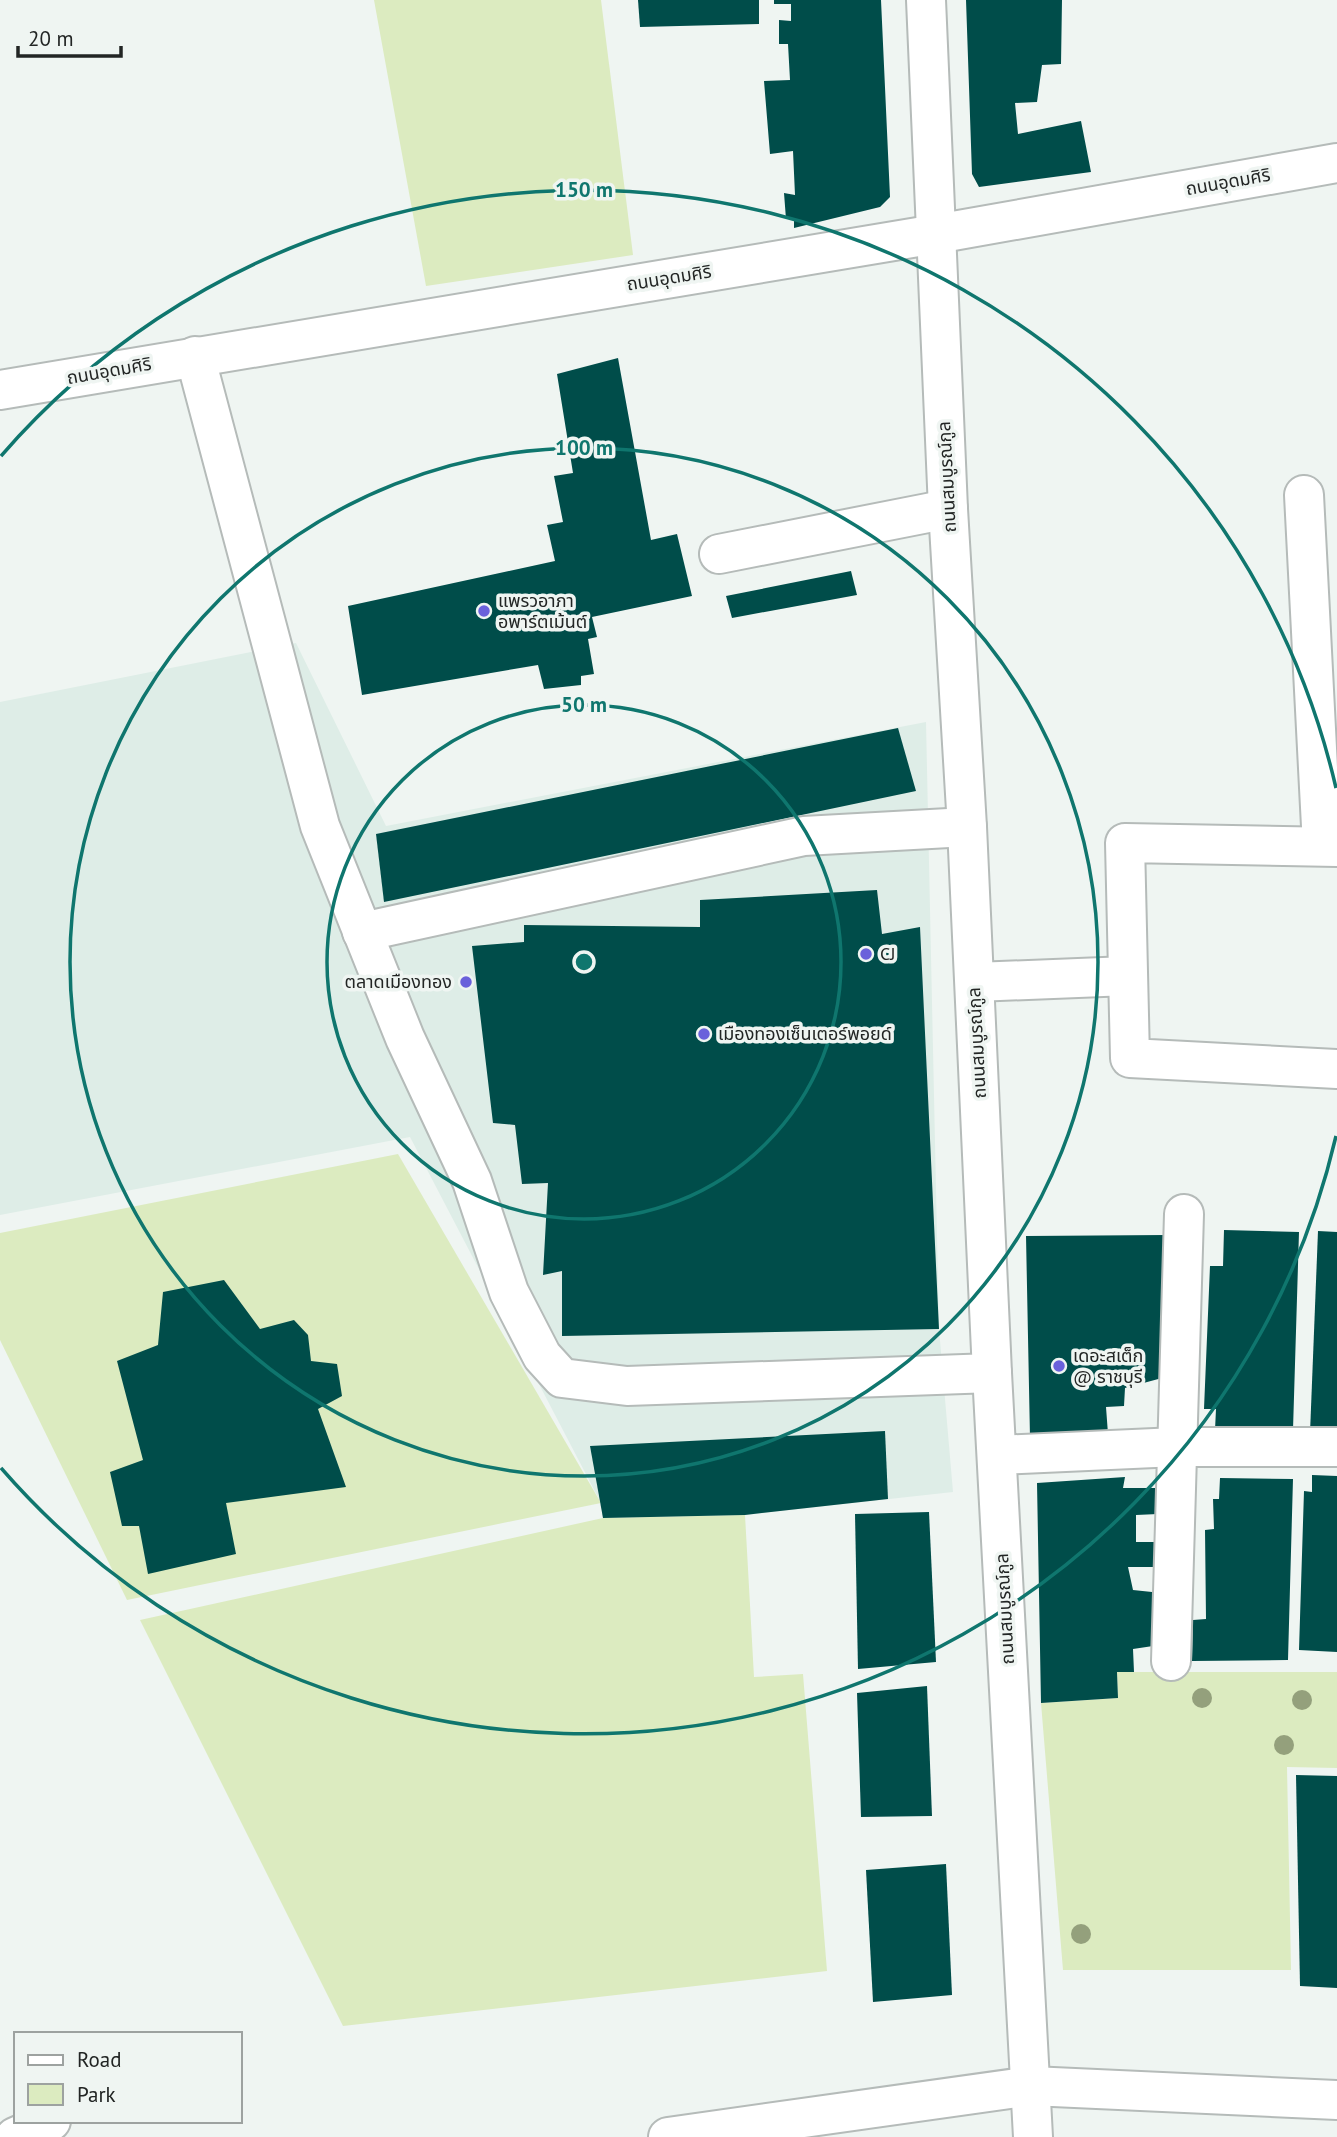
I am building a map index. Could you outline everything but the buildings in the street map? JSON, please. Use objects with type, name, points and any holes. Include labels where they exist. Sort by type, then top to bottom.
[{"type":"street","name":"ถนนสมบูรณ์กูล","points":[[926,0],[947,509],[967,827],[992,1373],[1033,2137]]},
{"type":"street","name":"ถนนอุดมศิริ","points":[[0,390],[936,234],[1337,163]]},
{"type":"street","points":[[195,356],[320,826],[405,1038],[472,1181],[509,1293],[542,1356],[562,1378],[627,1386],[992,1373]]},
{"type":"street","points":[[1304,495],[1324,637],[1330,846],[1125,843],[1130,1058],[1337,1069]]},
{"type":"street","points":[[719,554],[947,509]]},
{"type":"street","points":[[362,932],[804,836],[967,827]]},
{"type":"street","points":[[975,982],[1128,976]]},
{"type":"street","points":[[1171,1661],[1184,1214]]},
{"type":"street","points":[[997,1455],[1177,1447],[1337,1447]]},
{"type":"street","points":[[668,2137],[1031,2086],[1337,2100]]},
{"type":"street","points":[[15,2137],[46,2123]]},
{"type":"shaded area","name":"ตลาดเมืองทอง","points":[[296,643],[386,826],[926,722],[939,1329],[953,1492],[745,1515],[603,1518],[601,1503],[410,1137],[0,1215],[0,702]]},
{"type":"green space","points":[[374,0],[601,0],[633,255],[426,286]]},
{"type":"green space","points":[[398,1154],[601,1503],[127,1600],[0,1340],[0,1233]]},
{"type":"green space","points":[[745,1515],[754,1677],[803,1674],[827,1971],[343,2026],[140,1620],[603,1518]]},
{"type":"green space","points":[[1117,1672],[1337,1672],[1337,1768],[1287,1767],[1291,1970],[1063,1970],[1041,1703],[1118,1698]]},
{"type":"place","name":"แพรวอาภา อพาร์ตเม้นต์","points":[[484,611]]},
{"type":"place","name":"CJ","points":[[866,954]]},
{"type":"place","name":"ตลาดเมืองทอง","points":[[466,982]]},
{"type":"place","name":"เมืองทองเซ็นเตอร์พอยด์","points":[[704,1034]]},
{"type":"place","name":"เดอะสเต็ก @ ราชบุรี","points":[[1059,1366]]}]
